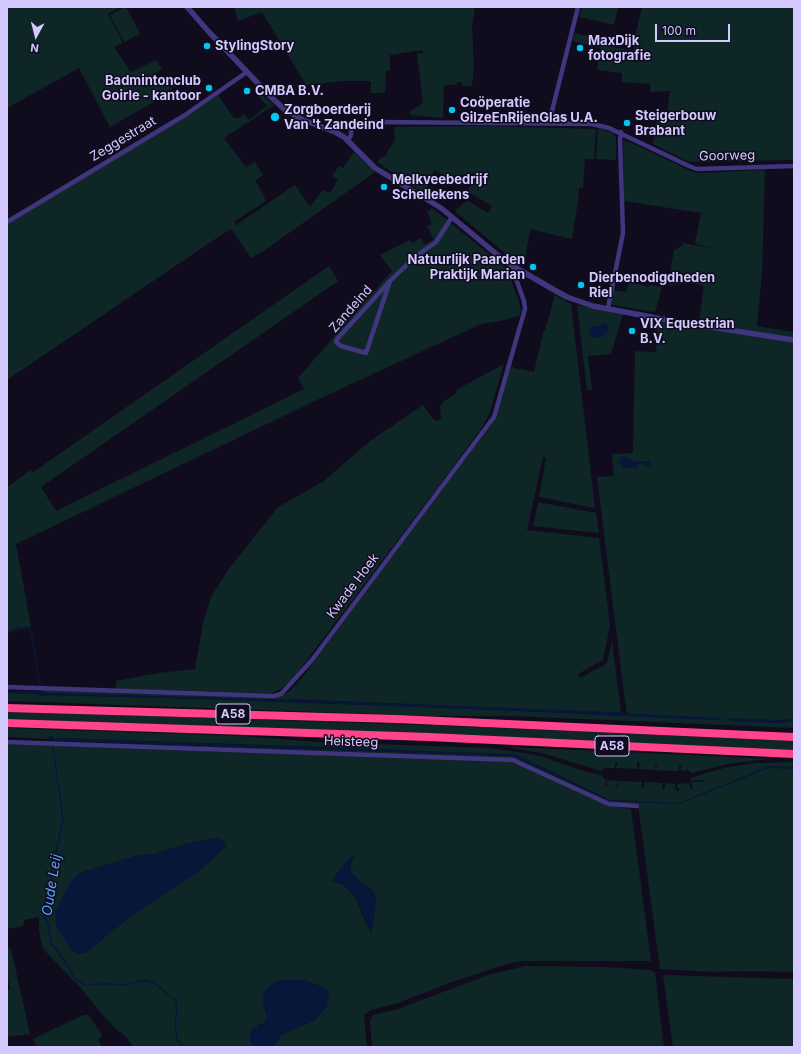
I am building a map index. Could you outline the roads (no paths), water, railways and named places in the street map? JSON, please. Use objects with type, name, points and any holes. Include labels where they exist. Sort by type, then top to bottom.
[{"type":"highway","name":"A58","points":[[7,708],[397,719],[794,737]]},
{"type":"highway","name":"A58","points":[[7,723],[437,738],[794,754]]},
{"type":"street","points":[[187,7],[247,72],[284,108],[304,120],[328,129],[348,140],[375,168],[433,203],[499,257],[567,297],[588,304],[685,323],[794,340]]},
{"type":"street","points":[[549,123],[578,7]]},
{"type":"street","name":"Zeggestraat","points":[[7,222],[192,110],[247,72]]},
{"type":"street","name":"Goorweg","points":[[328,129],[333,125],[351,123],[400,122],[592,124],[621,132],[697,169],[794,166]]},
{"type":"street","points":[[348,140],[351,135],[351,123]]},
{"type":"street","points":[[608,308],[623,233],[621,132]]},
{"type":"street","name":"Zandeind","points":[[390,281],[366,353],[342,346],[336,342],[337,338],[390,281],[415,257],[439,240],[452,217]]},
{"type":"street","name":"Kwade Hoek","points":[[7,687],[274,696],[281,694],[312,660],[494,417],[525,309],[524,301],[514,274],[514,267]]},
{"type":"street","name":"Heisteeg","points":[[7,742],[513,760],[609,804],[637,806]]},
{"type":"water","points":[[603,323],[607,324],[609,328],[607,333],[600,337],[594,338],[589,335],[590,328],[600,326]]},
{"type":"water","points":[[621,457],[626,457],[633,461],[649,461],[651,465],[646,467],[641,463],[636,468],[623,468],[619,463]]},
{"type":"water","points":[[43,691],[45,693],[331,701],[589,711],[721,718],[720,720],[712,720],[500,710],[205,699],[41,696],[37,694],[7,693]]},
{"type":"water","points":[[730,718],[777,720],[794,718],[794,720],[775,723],[732,721],[729,720]]},
{"type":"water","points":[[51,736],[54,738],[515,754],[610,800],[630,801],[679,803],[769,766],[794,767],[794,769],[769,768],[679,804],[610,801],[513,756],[53,741]]},
{"type":"water","points":[[217,838],[226,843],[226,847],[197,873],[126,920],[85,953],[78,954],[72,951],[56,926],[55,912],[70,882],[80,873],[136,856],[154,854],[190,843]]},
{"type":"water","points":[[354,856],[350,867],[352,873],[374,892],[376,900],[371,933],[356,899],[343,884],[331,882],[348,860]]},
{"type":"water","points":[[282,980],[306,980],[325,988],[329,993],[327,1006],[315,1020],[282,1035],[273,1047],[254,1047],[250,1042],[250,1034],[252,1029],[263,1024],[266,1021],[267,1016],[262,997],[265,990],[273,983]]},
{"type":"waterway","name":"Oude Leij","points":[[18,626],[21,628],[28,627],[31,630],[40,685]]},
{"type":"waterway","points":[[7,632],[20,628]]},
{"type":"waterway","name":"Oude Leij","points":[[53,747],[63,819],[52,871],[45,918],[48,922],[51,943],[64,960],[75,979],[84,985],[125,985],[143,980],[154,983],[176,1001],[177,1010],[175,1024],[177,1039],[183,1047]]},
{"type":"place","name":"StylingStory","points":[[207,46]]},
{"type":"place","name":"MaxDijk fotografie","points":[[580,48]]},
{"type":"place","name":"Badmintonclub Goirle - kantoor","points":[[209,88]]},
{"type":"place","name":"CMBA B.V.","points":[[247,91]]},
{"type":"place","name":"Coöperatie GilzeEnRijenGlas U.A.","points":[[452,110]]},
{"type":"place","name":"Zorgboerderij Van 't Zandeind","points":[[275,117]]},
{"type":"place","name":"Steigerbouw Brabant","points":[[627,123]]},
{"type":"place","name":"Melkveebedrijf Schellekens","points":[[384,187]]},
{"type":"place","name":"Natuurlijk Paarden Praktijk Marian","points":[[533,267]]},
{"type":"place","name":"Dierbenodigdheden Riel","points":[[581,285]]},
{"type":"place","name":"VIX Equestrian B.V.","points":[[632,331]]}]
